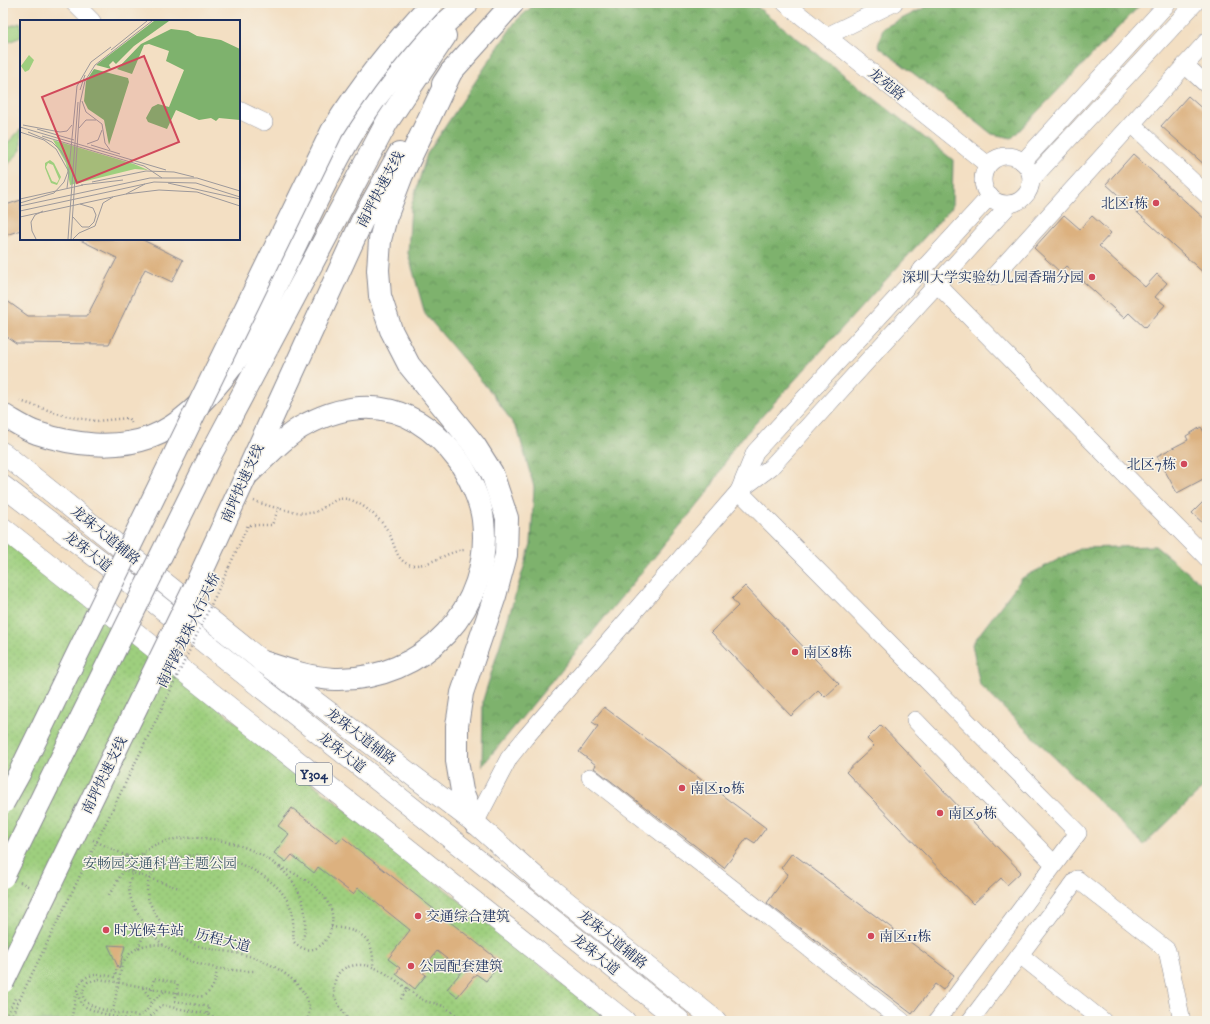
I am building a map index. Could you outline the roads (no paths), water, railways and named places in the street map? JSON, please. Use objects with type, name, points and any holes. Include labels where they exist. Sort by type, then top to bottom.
[{"type":"highway","points":[[3,803],[22,768],[332,131],[377,64],[432,3]]},
{"type":"highway","name":"南坪快速支线","points":[[3,982],[192,593],[362,221],[418,121],[452,72],[513,3]]},
{"type":"highway","points":[[10,408],[36,433],[75,442],[116,445],[151,437],[180,420],[206,396],[232,366],[274,290],[342,153],[364,114],[390,79],[433,33],[467,4]]},
{"type":"highway","name":"南坪快速支线","points":[[3,877],[210,456],[387,122],[467,4]]},
{"type":"highway","points":[[452,72],[402,175],[386,217],[380,240],[378,270],[380,296],[391,330],[409,365],[475,446],[492,473],[507,518],[506,555],[495,596],[462,693],[457,726],[457,761],[462,792],[475,823]]},
{"type":"highway","points":[[246,476],[276,447],[305,424],[331,413],[353,408],[382,408],[406,415],[432,431],[450,450],[472,483],[483,518],[485,543],[480,574],[472,598],[455,624],[418,658],[397,669],[368,676],[335,679],[302,675],[263,662]]},
{"type":"main road","name":"龙珠大道辅路","points":[[3,453],[263,662],[475,823],[539,880],[716,1021]]},
{"type":"main road","name":"龙珠大道","points":[[3,486],[149,599],[680,1021]]},
{"type":"main road","name":"Y304","points":[[3,528],[625,1021]]},
{"type":"main road","points":[[447,836],[539,880]]},
{"type":"street","points":[[74,3],[91,20]]},
{"type":"street","name":"龙苑路","points":[[785,3],[988,165]]},
{"type":"street","points":[[827,36],[894,3]]},
{"type":"street","points":[[1023,162],[1168,3]]},
{"type":"street","points":[[475,823],[509,758],[739,491],[771,467],[1010,204],[1019,201],[1025,196],[1030,188],[1032,180],[1195,3]]},
{"type":"street","points":[[994,276],[1207,41]]},
{"type":"street","points":[[1185,65],[1207,85]]},
{"type":"street","points":[[240,110],[264,122]]},
{"type":"street","points":[[1132,124],[1207,195]]},
{"type":"street","points":[[1010,204],[996,200],[990,196],[985,189],[984,180],[988,165],[994,160],[1009,156],[1023,162],[1029,170],[1032,180]]},
{"type":"street","points":[[739,491],[755,452],[990,196]]},
{"type":"street","points":[[922,270],[1207,558]]},
{"type":"street","points":[[739,491],[1078,833],[937,1021]]},
{"type":"street","points":[[915,720],[1054,864]]},
{"type":"street","points":[[590,777],[902,1021]]},
{"type":"street","points":[[970,1021],[1077,879],[1167,950],[1182,1021]]},
{"type":"street","points":[[1020,955],[1103,1021]]},
{"type":"place","name":"北区1栋","points":[[1156,203]]},
{"type":"place","name":"深圳大学实验幼儿园香瑞分园","points":[[1092,277]]},
{"type":"place","name":"北区7栋","points":[[1184,464]]},
{"type":"place","name":"南区8栋","points":[[795,652]]},
{"type":"place","name":"南区10栋","points":[[682,788]]},
{"type":"place","name":"南区9栋","points":[[940,813]]},
{"type":"place","name":"交通综合建筑","points":[[418,916]]},
{"type":"place","name":"时光候车站","points":[[106,930]]},
{"type":"place","name":"南区11栋","points":[[871,936]]},
{"type":"place","name":"公园配套建筑","points":[[411,966]]},
{"type":"park label","name":"安畅园交通科普主题公园","points":[[160,863]]}]
